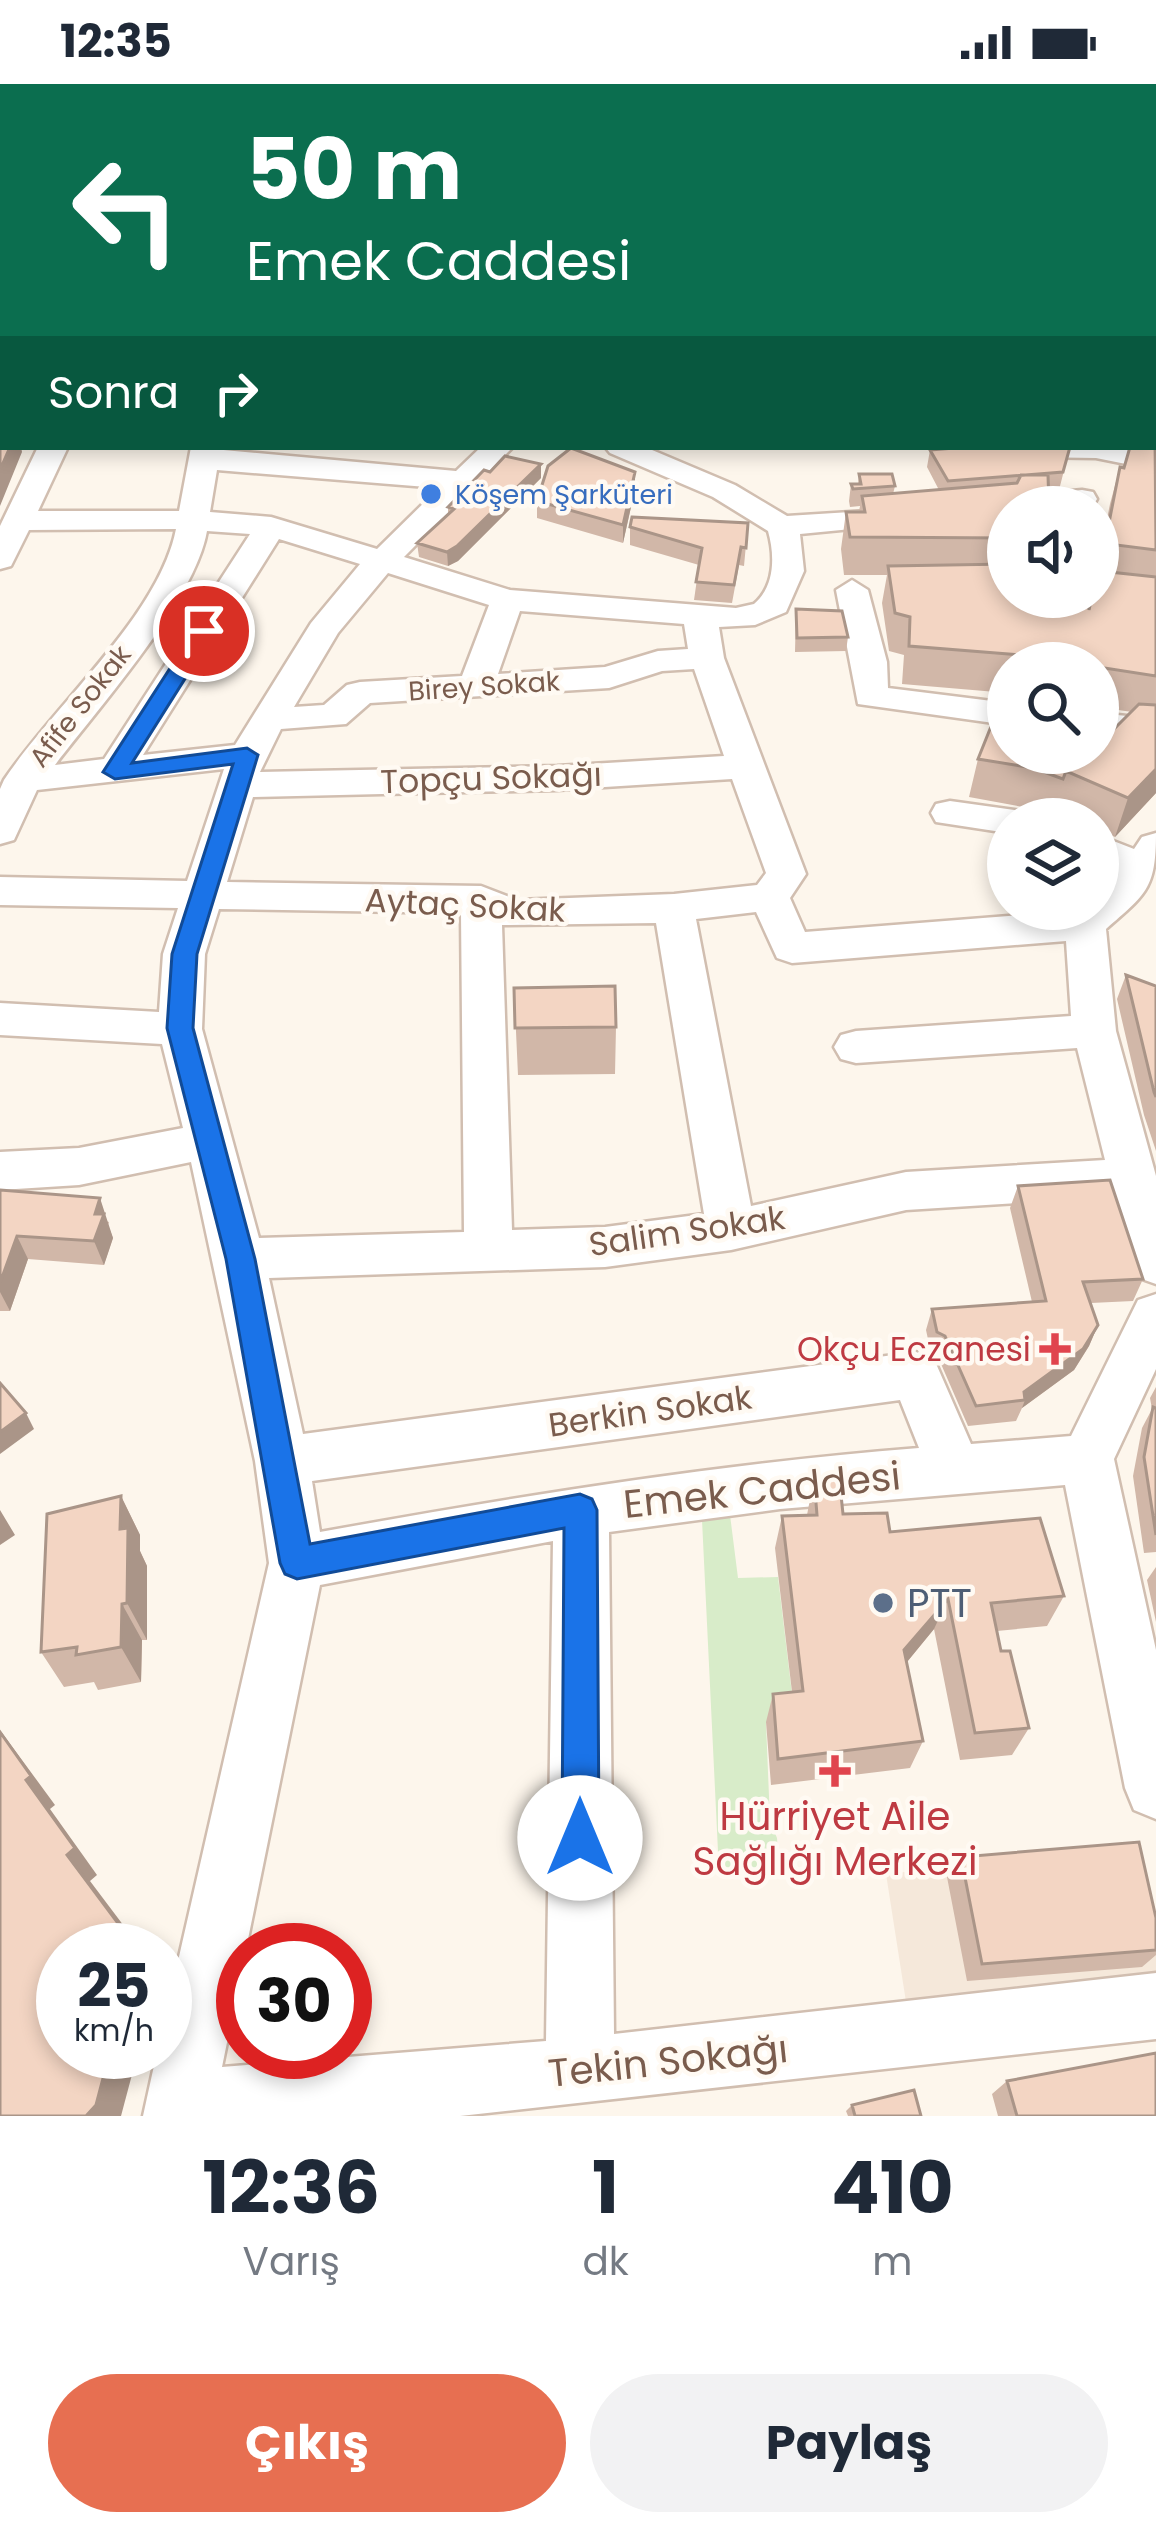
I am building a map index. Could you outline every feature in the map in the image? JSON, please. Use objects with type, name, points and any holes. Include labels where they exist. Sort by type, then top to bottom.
[{"type":"street","points":[[0,559],[52,450]]},
{"type":"street","points":[[178,2110],[297,1563],[282,1461],[241,1259],[180,1028],[184,954],[241,770],[267,719],[322,630],[383,561],[495,450]]},
{"type":"street","points":[[627,450],[724,491],[781,526],[788,557],[870,662],[871,696],[987,711]]},
{"type":"street","points":[[1086,486],[1096,450]]},
{"type":"street","points":[[1106,450],[1156,461]]},
{"type":"street","points":[[205,453],[464,481]]},
{"type":"street","name":"Afife Sokak","points":[[0,831],[22,780],[117,662],[186,559],[205,453]]},
{"type":"street","points":[[781,526],[987,509]]},
{"type":"street","points":[[18,521],[190,520],[272,526],[507,600],[700,616],[754,615],[818,590],[896,590]]},
{"type":"street","points":[[115,772],[272,526]]},
{"type":"street","points":[[476,687],[507,600]]},
{"type":"street","points":[[700,616],[707,658],[747,766],[792,948],[1100,957]]},
{"type":"street","name":"Birey Sokak","points":[[267,719],[334,716],[359,693],[609,677],[658,662],[707,658]]},
{"type":"street","points":[[1119,726],[1156,730]]},
{"type":"street","name":"Topçu Sokağı","points":[[22,780],[115,772],[241,770],[557,778],[747,766]]},
{"type":"street","points":[[950,812],[987,817]]},
{"type":"street","points":[[1119,859],[1146,874],[1100,957],[1094,1031],[1156,1264]]},
{"type":"street","name":"Aytaç Sokak","points":[[0,891],[481,901],[514,914],[674,908],[778,885]]},
{"type":"street","points":[[481,901],[488,1248]]},
{"type":"street","points":[[674,908],[730,1230]]},
{"type":"street","points":[[0,1019],[180,1028]]},
{"type":"street","points":[[856,1047],[1094,1031]]},
{"type":"street","points":[[0,1171],[50,1172],[105,1165],[208,1140]]},
{"type":"street","name":"Salim Sokak","points":[[241,1259],[605,1247],[730,1230],[906,1191],[1130,1178]]},
{"type":"street","points":[[1156,1315],[1087,1459],[1146,1694],[1156,1788]]},
{"type":"street","name":"Berkin Sokak","points":[[282,1461],[916,1375],[955,1471]]},
{"type":"street","name":"Emek Caddesi","points":[[297,1563],[580,1510],[780,1484],[1087,1459]]},
{"type":"street","points":[[580,1510],[580,2072]]},
{"type":"street","name":"Tekin Sokağı","points":[[178,2110],[580,2072],[1156,2006]]},
{"type":"shaded area","points":[[1127,1848],[1144,1860],[1156,1918],[1156,1982],[906,2002],[886,1874]]},
{"type":"green space","points":[[730,1515],[738,1578],[778,1577],[795,1719],[766,1723],[770,1821],[777,1838],[779,1868],[719,1872],[702,1520]]},
{"type":"building","points":[[568,450],[576,450],[635,472],[623,525],[537,501],[548,466]]},
{"type":"building","points":[[930,450],[1069,450],[1063,472],[948,481]]},
{"type":"building","points":[[1129,450],[1155,450],[1156,550],[1119,545],[1120,467],[1124,468]]},
{"type":"building","points":[[505,456],[541,464],[457,546],[447,552],[417,543],[454,509],[448,507],[484,470],[490,472]]},
{"type":"building","points":[[859,474],[892,474],[895,486],[853,489],[851,484],[861,484]]},
{"type":"building","points":[[1021,475],[1048,475],[1048,486],[987,486],[987,538],[850,537],[846,512],[865,512],[862,496],[1017,483]]},
{"type":"building","points":[[632,517],[748,523],[734,585],[696,582],[702,548],[630,527]]},
{"type":"building","points":[[987,564],[987,618],[1119,618],[1119,573],[1156,577],[1156,676],[1119,670],[1119,642],[987,642],[987,652],[909,646],[910,617],[895,613],[888,566]]},
{"type":"building","points":[[796,609],[842,611],[848,637],[797,638]]},
{"type":"building","points":[[1139,704],[1156,705],[1156,769],[1128,798],[1073,774],[1119,774],[1119,724]]},
{"type":"building","points":[[987,736],[987,760],[978,759]]},
{"type":"building","points":[[1126,975],[1156,986],[1156,1097],[1154,1092]]},
{"type":"building","points":[[615,986],[616,1027],[515,1028],[514,988]]},
{"type":"building","points":[[1110,1180],[1143,1279],[1083,1282],[1098,1325],[1083,1349],[1024,1392],[1025,1400],[976,1406],[945,1336],[937,1332],[932,1309],[1046,1301],[1018,1186]]},
{"type":"building","points":[[0,1190],[100,1198],[95,1214],[104,1214],[94,1241],[17,1236],[0,1283]]},
{"type":"building","points":[[0,1383],[26,1413],[0,1432]]},
{"type":"building","points":[[1156,1408],[1156,1535],[1144,1457]]},
{"type":"building","points":[[839,1476],[843,1514],[887,1513],[890,1532],[1040,1518],[1064,1596],[991,1603],[1001,1651],[1010,1651],[1029,1728],[975,1733],[948,1599],[904,1650],[923,1741],[778,1759],[773,1694],[803,1691],[782,1516],[817,1515],[814,1478]]},
{"type":"building","points":[[121,1496],[120,1529],[128,1528],[121,1647],[76,1655],[77,1647],[41,1652],[47,1514]]},
{"type":"building","points":[[0,1732],[31,1776],[26,1780],[75,1848],[67,1855],[118,1923],[36,1923],[36,2079],[103,2079],[96,2105],[86,2116],[0,2116]]},
{"type":"building","points":[[1139,1842],[1156,1918],[1156,1950],[982,1964],[961,1857]]},
{"type":"building","points":[[1156,2053],[1156,2116],[1017,2116],[1007,2081]]},
{"type":"building","points":[[914,2090],[921,2116],[855,2116],[852,2105]]},
{"type":"place","name":"Köşem Şarküteri","points":[[431,494]]},
{"type":"place","name":"Okçu Eczanesi","points":[[1055,1349]]},
{"type":"place","name":"PTT","points":[[883,1603]]},
{"type":"place","name":"Hürriyet Aile Sağlığı Merkezi","points":[[835,1771]]},
{"type":"route","points":[[204,631],[115,772],[247,755],[184,954],[180,1028],[241,1259],[282,1461],[297,1563],[580,1510],[580,1838]]}]
